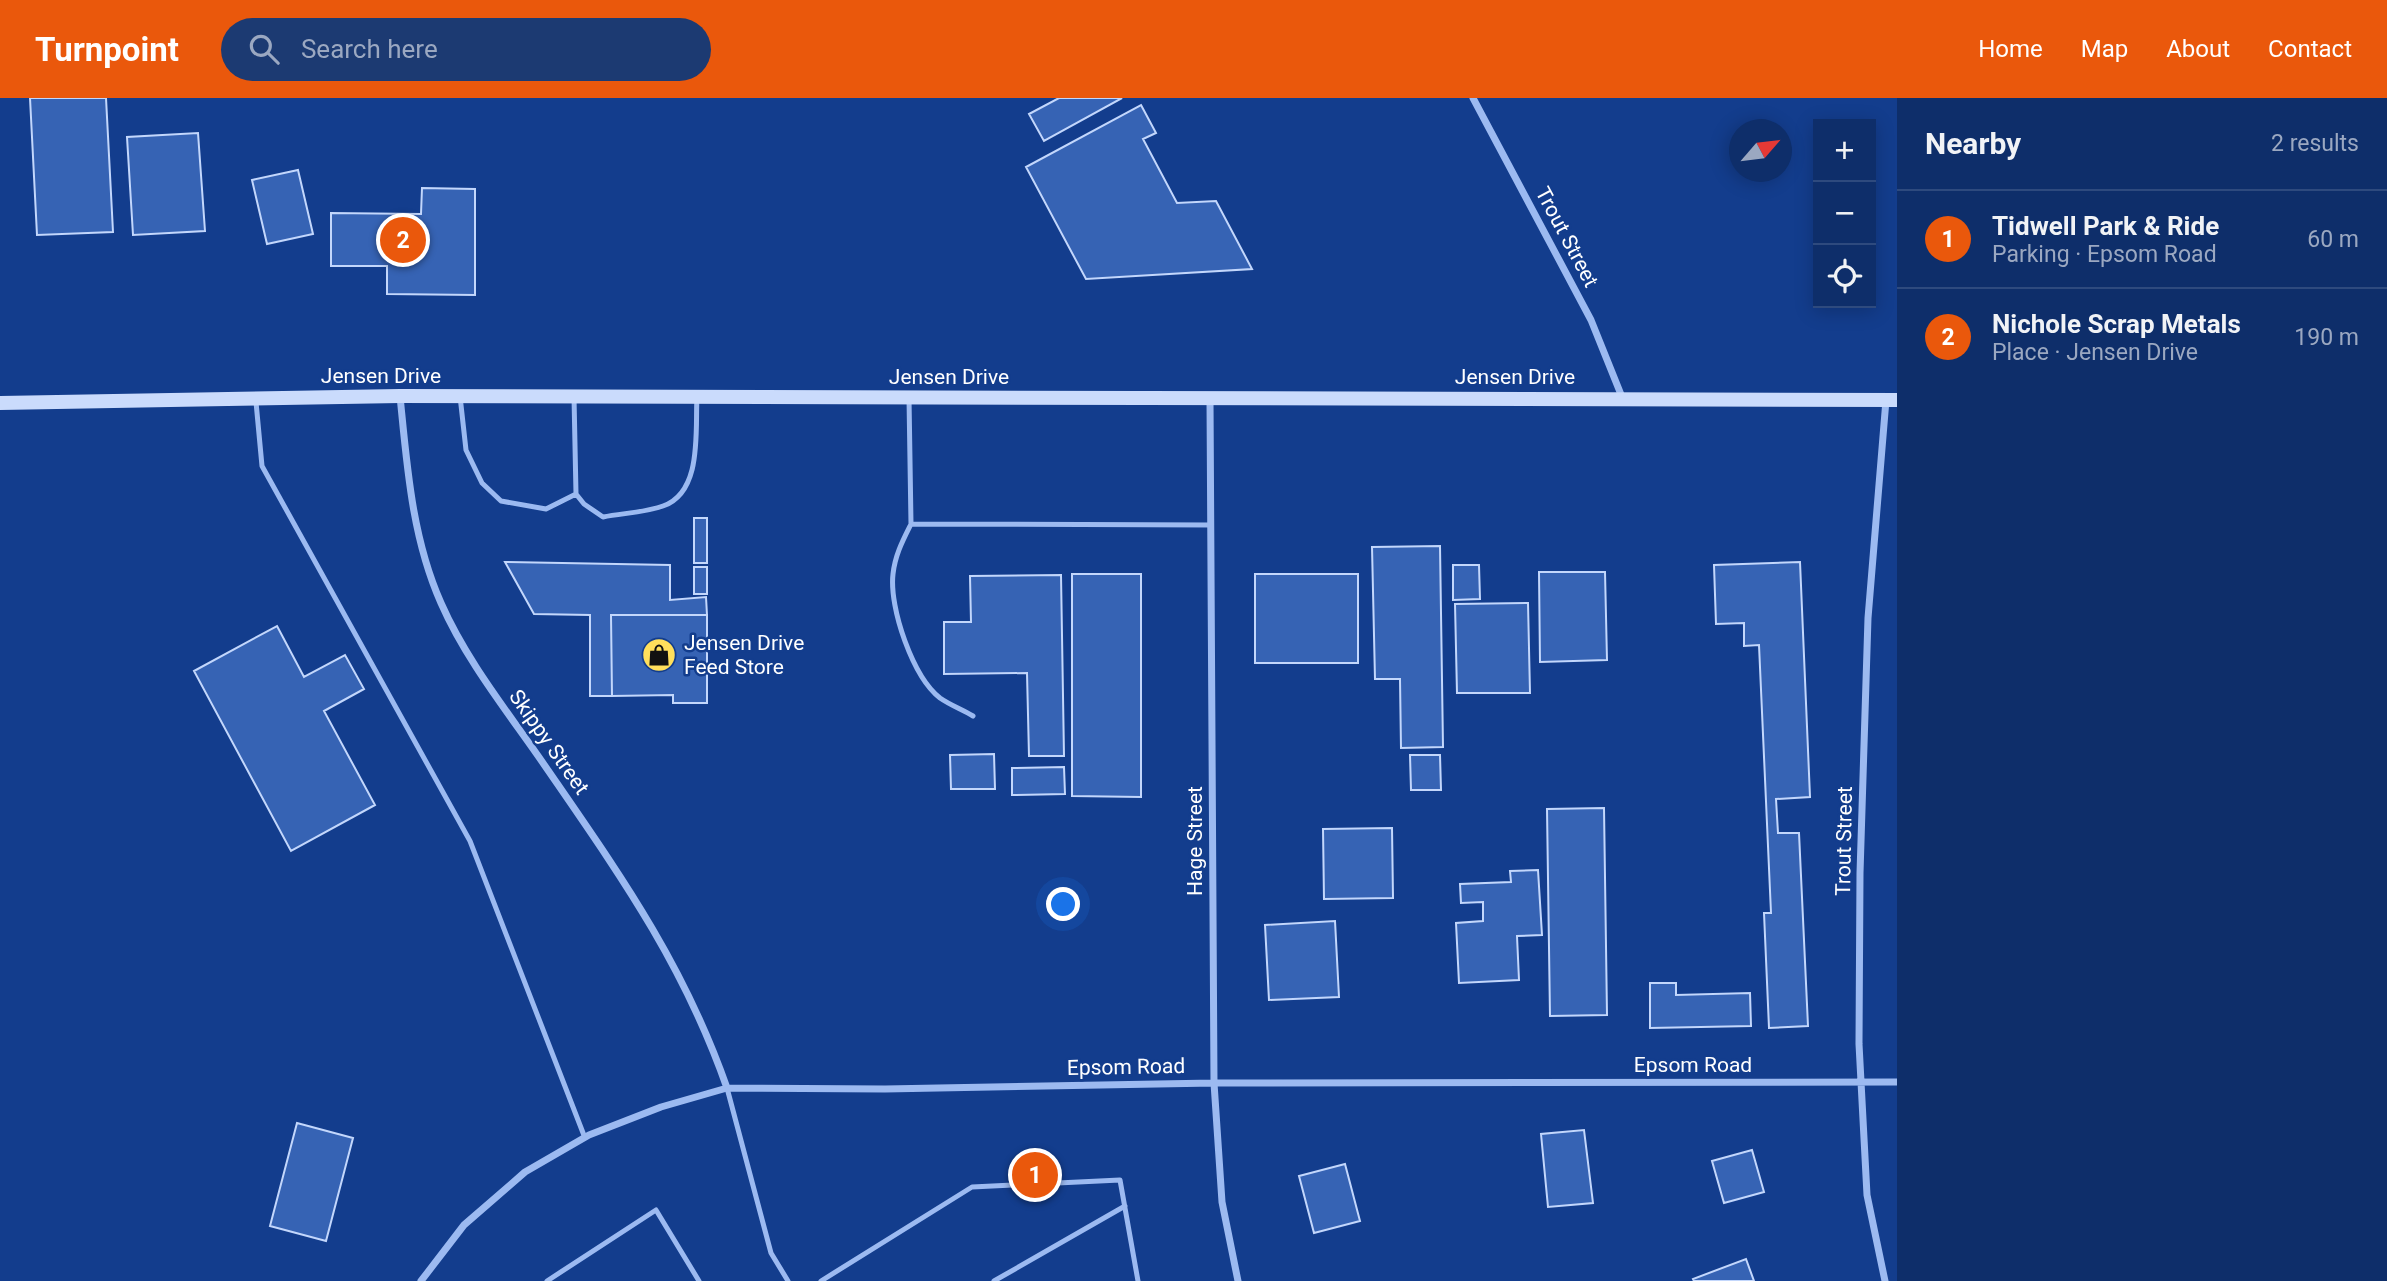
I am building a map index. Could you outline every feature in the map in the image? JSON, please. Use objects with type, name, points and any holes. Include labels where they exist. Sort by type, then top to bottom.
[{"type":"main road","name":"Jensen Drive","points":[[0,403],[400,396],[1210,400],[1622,397],[1892,400]]},
{"type":"street","name":"Trout Street","points":[[1473,98],[1591,320],[1622,397]]},
{"type":"street","name":"Skippy Street","points":[[400,396],[407,475],[419,540],[440,602],[471,660],[653,926],[706,1027],[727,1088]]},
{"type":"street","name":"Hage Street","points":[[1210,400],[1214,1083],[1222,1202],[1238,1281]]},
{"type":"street","name":"Trout Street","points":[[1885,1281],[1867,1195],[1860,1083],[1860,873],[1868,618],[1892,400]]},
{"type":"street","name":"Epsom Road","points":[[421,1281],[464,1225],[525,1172],[585,1138],[661,1107],[727,1088],[885,1089],[1214,1083],[1897,1082]]},
{"type":"lane","points":[[460,396],[467,450],[482,483],[501,501],[546,509],[576,494]]},
{"type":"lane","points":[[574,397],[576,494],[584,505],[603,517],[665,506],[678,494],[693,471],[696,397]]},
{"type":"lane","points":[[256,398],[262,466],[470,841],[585,1138]]},
{"type":"lane","points":[[909,398],[911,524],[897,552],[892,578],[899,623],[922,679],[940,698],[973,716]]},
{"type":"lane","points":[[911,524],[1211,525]]},
{"type":"lane","points":[[727,1088],[771,1253],[789,1281]]},
{"type":"lane","points":[[821,1281],[972,1187],[1120,1180],[1139,1281]]},
{"type":"lane","points":[[994,1281],[1125,1206]]},
{"type":"lane","points":[[547,1281],[656,1210],[699,1281]]},
{"type":"building","points":[[30,98],[106,98],[113,232],[37,235]]},
{"type":"building","points":[[1059,98],[1122,98],[1044,141],[1029,114]]},
{"type":"building","points":[[1141,105],[1156,133],[1143,139],[1177,203],[1216,201],[1252,269],[1086,279],[1026,167]]},
{"type":"building","points":[[198,133],[205,231],[133,235],[127,137]]},
{"type":"building","points":[[298,170],[313,234],[267,244],[252,180]]},
{"type":"building","points":[[422,188],[475,189],[475,295],[387,294],[387,266],[331,266],[331,213],[421,214]]},
{"type":"building","points":[[694,518],[707,518],[707,563],[694,563]]},
{"type":"building","points":[[1440,546],[1443,747],[1401,748],[1400,679],[1375,679],[1372,547]]},
{"type":"building","points":[[505,562],[670,565],[670,600],[706,597],[707,615],[611,615],[612,696],[590,696],[590,615],[534,614]]},
{"type":"building","points":[[1800,562],[1810,797],[1776,799],[1778,833],[1799,833],[1808,1026],[1769,1028],[1764,913],[1771,913],[1759,645],[1744,646],[1744,623],[1716,624],[1714,565]]},
{"type":"building","points":[[1453,565],[1479,565],[1480,599],[1453,600]]},
{"type":"building","points":[[694,567],[707,567],[707,594],[694,594]]},
{"type":"building","points":[[1539,572],[1605,572],[1607,660],[1540,662]]},
{"type":"building","points":[[1072,574],[1141,574],[1141,797],[1072,796]]},
{"type":"building","points":[[1255,574],[1358,574],[1358,663],[1255,663]]},
{"type":"building","points":[[1061,575],[1064,756],[1029,756],[1027,673],[944,674],[944,622],[971,622],[970,576]]},
{"type":"building","points":[[1528,603],[1530,693],[1457,693],[1455,604]]},
{"type":"building","name":"Jensen Drive Feed Store","points":[[611,615],[707,615],[707,703],[673,703],[673,695],[612,696]]},
{"type":"building","points":[[277,626],[304,677],[345,655],[364,689],[324,711],[375,805],[291,851],[194,671]]},
{"type":"building","points":[[994,754],[995,789],[951,789],[950,755]]},
{"type":"building","points":[[1410,755],[1440,755],[1441,790],[1411,790]]},
{"type":"building","points":[[1064,767],[1065,794],[1012,795],[1012,768]]},
{"type":"building","points":[[1604,808],[1607,1015],[1550,1016],[1547,809]]},
{"type":"building","points":[[1392,828],[1393,898],[1324,899],[1323,829]]},
{"type":"building","points":[[1538,870],[1542,935],[1517,936],[1519,980],[1459,983],[1456,923],[1483,921],[1483,902],[1461,903],[1460,884],[1511,882],[1510,871]]},
{"type":"building","points":[[1335,921],[1339,997],[1269,1000],[1265,925]]},
{"type":"building","points":[[1650,983],[1676,983],[1676,995],[1750,993],[1751,1026],[1650,1028]]},
{"type":"building","points":[[297,1123],[353,1138],[326,1241],[270,1226]]},
{"type":"building","points":[[1584,1130],[1593,1203],[1548,1207],[1541,1134]]},
{"type":"building","points":[[1752,1150],[1764,1192],[1724,1203],[1712,1161]]},
{"type":"building","points":[[1345,1164],[1360,1221],[1314,1233],[1299,1176]]},
{"type":"building","points":[[1746,1259],[1754,1281],[1693,1279]]},
{"type":"place","name":"Nichole Scrap Metals","points":[[403,240]]},
{"type":"place","name":"Jensen Drive Feed Store","points":[[659,655]]},
{"type":"place","name":"Tidwell Park & Ride","points":[[1035,1175]]}]
